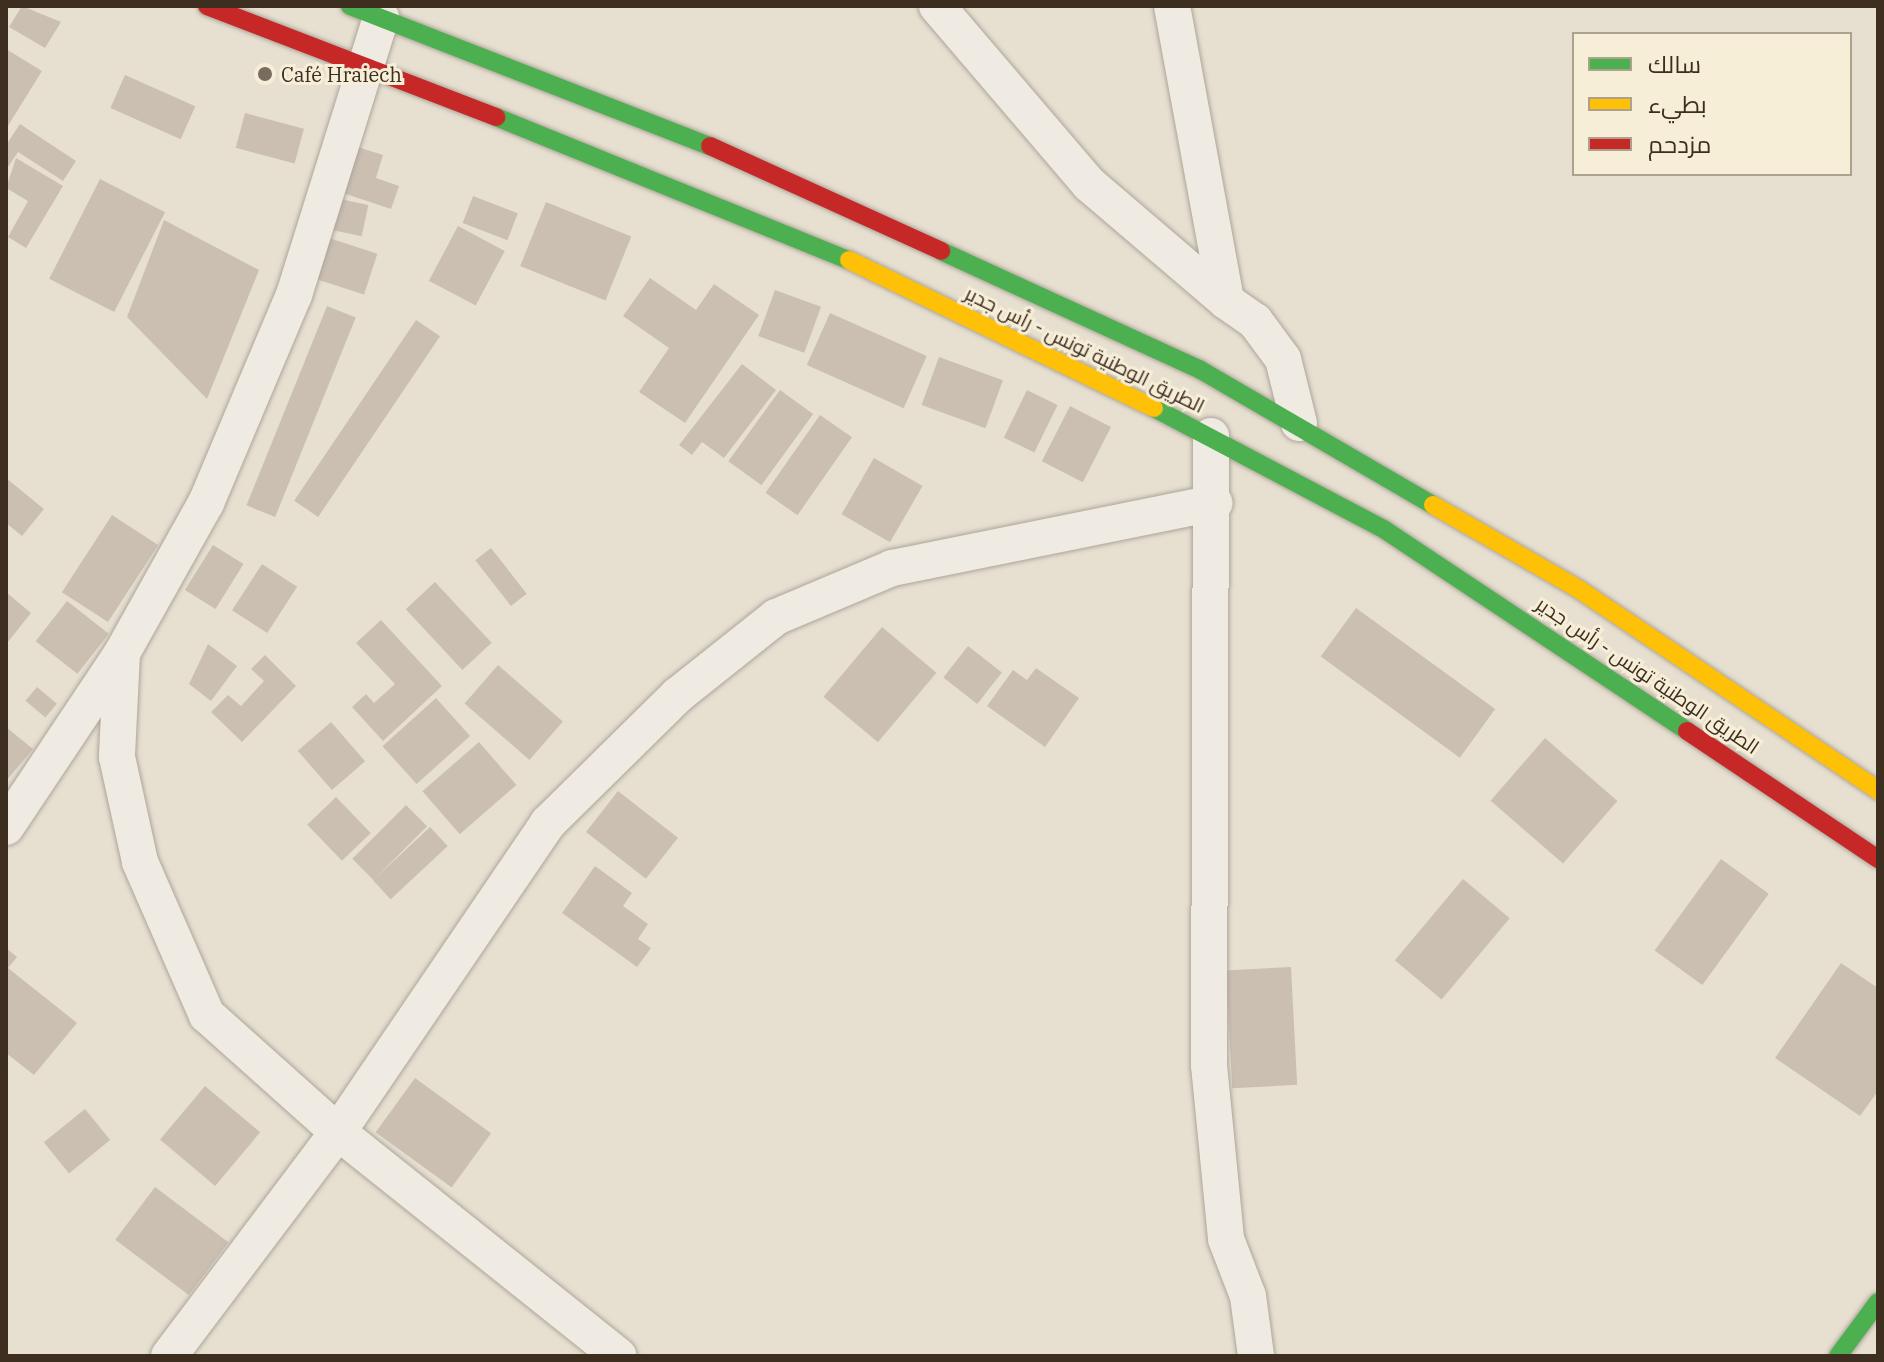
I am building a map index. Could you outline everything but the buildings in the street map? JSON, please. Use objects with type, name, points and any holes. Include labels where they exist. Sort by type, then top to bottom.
[{"type":"main road","name":"الطريق الوطنية تونس - رأس جدير","points":[[207,6],[367,64],[871,270],[1211,436],[1385,530],[1878,859]]},
{"type":"main road","name":"الطريق الوطنية تونس - رأس جدير","points":[[366,12],[904,229],[1299,423],[1580,590],[1878,790]]},
{"type":"main road","points":[[1838,1356],[1878,1302]]},
{"type":"street","points":[[937,6],[1089,184],[1226,301],[1255,321],[1283,359],[1299,423]]},
{"type":"street","points":[[1172,6],[1226,301]]},
{"type":"street","points":[[6,827],[122,653],[206,503],[288,309],[367,64],[366,12]]},
{"type":"street","points":[[1211,436],[1215,503],[1209,1065],[1226,1239],[1248,1296],[1256,1356]]},
{"type":"street","points":[[169,1356],[338,1132],[548,823],[678,695],[776,617],[892,568],[1215,503]]},
{"type":"street","points":[[122,653],[117,757],[140,862],[207,1015],[338,1132],[619,1356]]},
{"type":"traffic: fast","points":[[350,6],[710,146]]},
{"type":"traffic: fast","points":[[496,117],[849,260]]},
{"type":"traffic: fast","points":[[941,251],[1199,369],[1433,505]]},
{"type":"traffic: fast","points":[[1154,408],[1385,530],[1687,731]]},
{"type":"traffic: fast","points":[[1838,1356],[1878,1302]]},
{"type":"traffic: slow","points":[[849,260],[1154,408]]},
{"type":"traffic: slow","points":[[1433,505],[1580,590],[1878,790]]},
{"type":"traffic: jam","points":[[207,6],[496,117]]},
{"type":"traffic: jam","points":[[710,146],[941,251]]},
{"type":"traffic: jam","points":[[1687,731],[1878,859]]},
{"type":"place","name":"Café Hraiech","points":[[265,74]]}]
